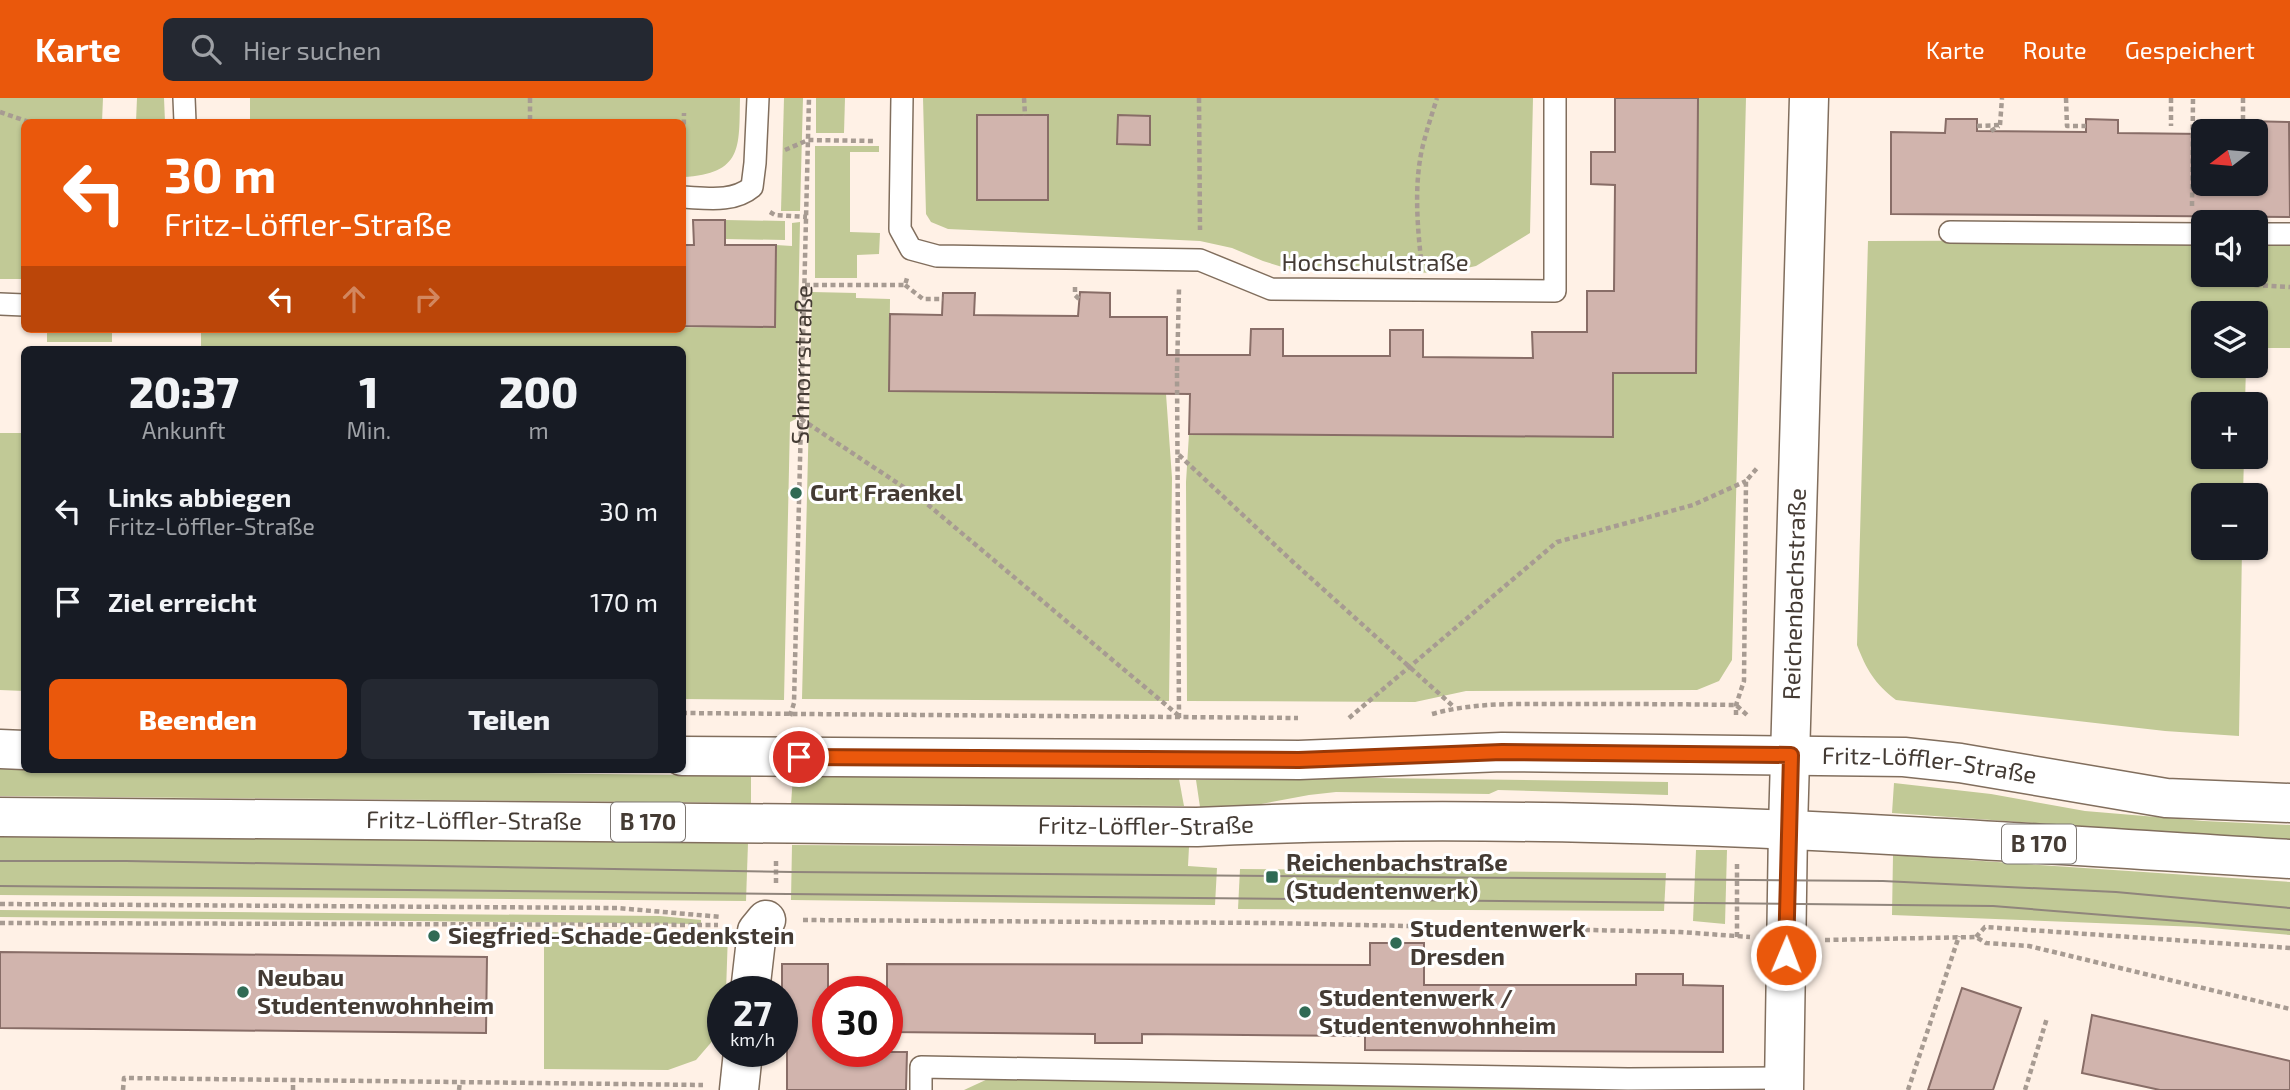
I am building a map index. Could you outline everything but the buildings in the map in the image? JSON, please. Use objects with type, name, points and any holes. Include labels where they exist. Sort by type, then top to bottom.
[{"type":"main road","name":"Reichenbachstraße","points":[[1784,1084],[1788,828],[1809,98]]},
{"type":"main road","points":[[0,749],[21,750]]},
{"type":"main road","name":"Fritz-Löffler-Straße","points":[[686,756],[1299,760],[1502,752],[1791,755],[1932,760],[2166,798],[2290,803]]},
{"type":"main road","name":"Fritz-Löffler-Straße","points":[[0,817],[1197,827],[1295,822],[1605,823],[1788,828],[2290,859]]},
{"type":"main road","points":[[752,976],[757,931],[766,920]]},
{"type":"lane","points":[[184,98],[185,119]]},
{"type":"lane","points":[[686,197],[726,198],[743,195],[752,187],[758,98]]},
{"type":"lane","points":[[902,98],[900,229],[911,249]]},
{"type":"lane","name":"Hochschulstraße","points":[[911,249],[937,256],[1190,260],[1271,289],[1555,291],[1555,98]]},
{"type":"lane","points":[[1950,232],[2191,234]]},
{"type":"lane","points":[[2268,234],[2290,234]]},
{"type":"lane","points":[[0,304],[21,305]]},
{"type":"lane","points":[[921,1090],[921,1067],[1587,1078],[1784,1084]]},
{"type":"path","points":[[530,98],[530,119]]},
{"type":"path","name":"Schnorrstraße","points":[[778,757],[794,703],[809,98]]},
{"type":"path","points":[[1024,98],[1025,115]]},
{"type":"path","points":[[1179,716],[1177,372],[1190,260],[1199,98]]},
{"type":"path","points":[[1423,289],[1418,227],[1419,183],[1423,147],[1437,98]]},
{"type":"path","points":[[2000,125],[2002,98]]},
{"type":"path","points":[[2066,98],[2067,126],[2086,126]]},
{"type":"path","points":[[2171,98],[2171,126]]},
{"type":"path","points":[[2193,98],[2196,210]]},
{"type":"path","points":[[2243,119],[2244,98]]},
{"type":"path","points":[[0,112],[21,119]]},
{"type":"path","points":[[684,113],[684,119]]},
{"type":"path","points":[[1977,126],[2000,125]]},
{"type":"path","points":[[1991,131],[2000,125]]},
{"type":"path","points":[[755,163],[808,140],[901,142]]},
{"type":"path","points":[[905,285],[911,249]]},
{"type":"path","points":[[805,285],[905,285],[923,299],[943,299]]},
{"type":"path","points":[[2268,286],[2290,287]]},
{"type":"path","points":[[801,419],[920,498],[1179,716]]},
{"type":"path","points":[[1360,719],[1348,719],[1557,542],[1693,505],[1746,481],[1800,419]]},
{"type":"path","points":[[1179,455],[1454,707]]},
{"type":"path","points":[[1423,716],[1454,707],[1493,705],[1736,705],[1744,681],[1746,481]]},
{"type":"path","points":[[686,713],[1309,718]]},
{"type":"path","points":[[0,904],[618,908],[766,920],[1270,923],[1680,932],[1787,940],[1959,936],[1976,937],[1986,943],[2029,946],[2290,1009]]},
{"type":"path","points":[[0,923],[700,927],[766,920]]},
{"type":"path","points":[[1976,937],[1985,927],[2290,947]]},
{"type":"path","points":[[1908,1090],[1959,936]]},
{"type":"path","points":[[2025,1090],[2047,1017]]},
{"type":"path","points":[[123,1090],[124,1079],[460,1082],[647,1087],[740,1076]]},
{"type":"path","points":[[293,1081],[293,1090]]},
{"type":"path","points":[[459,1090],[460,1082]]},
{"type":"green space","points":[[0,98],[103,98],[102,119],[21,119],[21,279],[0,279]]},
{"type":"green space","points":[[137,98],[164,98],[165,119],[136,119]]},
{"type":"green space","points":[[250,98],[740,98],[739,131],[734,155],[727,164],[717,170],[686,177],[686,119],[250,119]]},
{"type":"green space","points":[[784,98],[803,98],[800,211],[781,211]]},
{"type":"green space","points":[[816,98],[845,98],[844,133],[816,133]]},
{"type":"green space","points":[[923,98],[1533,98],[1530,233],[1476,266],[1443,273],[1292,270],[1232,248],[1200,241],[948,229],[931,222],[926,214]],"holes":[[[977,115],[1048,115],[1048,200],[977,200]],[[1118,116],[1150,116],[1150,145],[1118,144]]]},
{"type":"green space","points":[[1698,98],[1746,98],[1732,660],[1719,681],[1697,690],[1466,691],[1415,702],[1187,701],[1186,482],[1189,434],[1613,437],[1613,373],[1696,373]]},
{"type":"green space","points":[[815,146],[879,146],[879,152],[850,152],[850,232],[880,233],[879,254],[857,255],[857,278],[815,278]]},
{"type":"green space","points":[[725,220],[785,221],[785,240],[725,239]]},
{"type":"green space","points":[[800,222],[796,419],[790,422],[784,700],[686,699],[686,346],[201,346],[201,333],[686,333],[686,327],[774,327],[776,245],[792,246],[792,223]]},
{"type":"green space","points":[[2290,239],[2290,348],[2268,348],[2268,301],[2191,301],[2191,378],[2246,378],[2245,392],[2191,392],[2191,469],[2244,469],[2243,483],[2191,483],[2191,560],[2242,560],[2239,736],[2165,731],[1896,700],[1872,676],[1857,645],[1868,241],[2191,240],[2191,287],[2268,287],[2268,240]]},
{"type":"green space","points":[[812,292],[856,293],[856,298],[890,299],[889,391],[1166,394],[1172,478],[1169,701],[802,699]]},
{"type":"green space","points":[[47,333],[112,333],[112,342],[47,342]]},
{"type":"green space","points":[[0,433],[21,433],[21,691],[0,690]]},
{"type":"green space","points":[[0,766],[21,766],[21,773],[751,776],[751,803],[0,796]]},
{"type":"green space","points":[[793,776],[1179,779],[1184,806],[791,804]]},
{"type":"green space","points":[[1301,777],[1668,782],[1668,795],[1498,790],[1489,794],[1336,792],[1245,807],[1200,807],[1196,780]]},
{"type":"green space","points":[[1894,783],[1991,794],[2085,811],[2290,825],[2290,841],[1892,813]]},
{"type":"green space","points":[[0,837],[748,843],[746,901],[0,895]]},
{"type":"green space","points":[[792,845],[1189,847],[1188,866],[1217,868],[1215,905],[791,900]]},
{"type":"green space","points":[[1696,850],[1727,850],[1725,924],[1693,921]]},
{"type":"green space","points":[[1893,855],[2290,882],[2290,935],[2199,927],[1892,915]]},
{"type":"green space","points":[[1240,869],[1666,873],[1664,911],[1238,909]]},
{"type":"green space","points":[[0,910],[660,916],[701,920],[701,924],[0,917]]},
{"type":"green space","points":[[544,932],[728,933],[727,976],[707,976],[707,1047],[696,1060],[668,1070],[544,1069]]},
{"type":"green space","points":[[990,1078],[1611,1090],[964,1090]]},
{"type":"tram line","points":[[0,861],[793,872],[1883,881],[2116,892],[2290,908]]},
{"type":"tram line","points":[[0,886],[1993,906],[2290,930]]},
{"type":"place","name":"Curt Fraenkel","points":[[796,493]]},
{"type":"place","name":"Reichenbachstraße (Studentenwerk)","points":[[1272,877]]},
{"type":"place","name":"Siegfried-Schade-Gedenkstein","points":[[434,936]]},
{"type":"place","name":"Studentenwerk Dresden","points":[[1396,943]]},
{"type":"place","name":"Neubau Studentenwohnheim","points":[[243,992]]},
{"type":"place","name":"Studentenwerk / Studentenwohnheim","points":[[1305,1012]]},
{"type":"route","points":[[799,757],[1299,760],[1502,752],[1791,755],[1786,955]]}]
